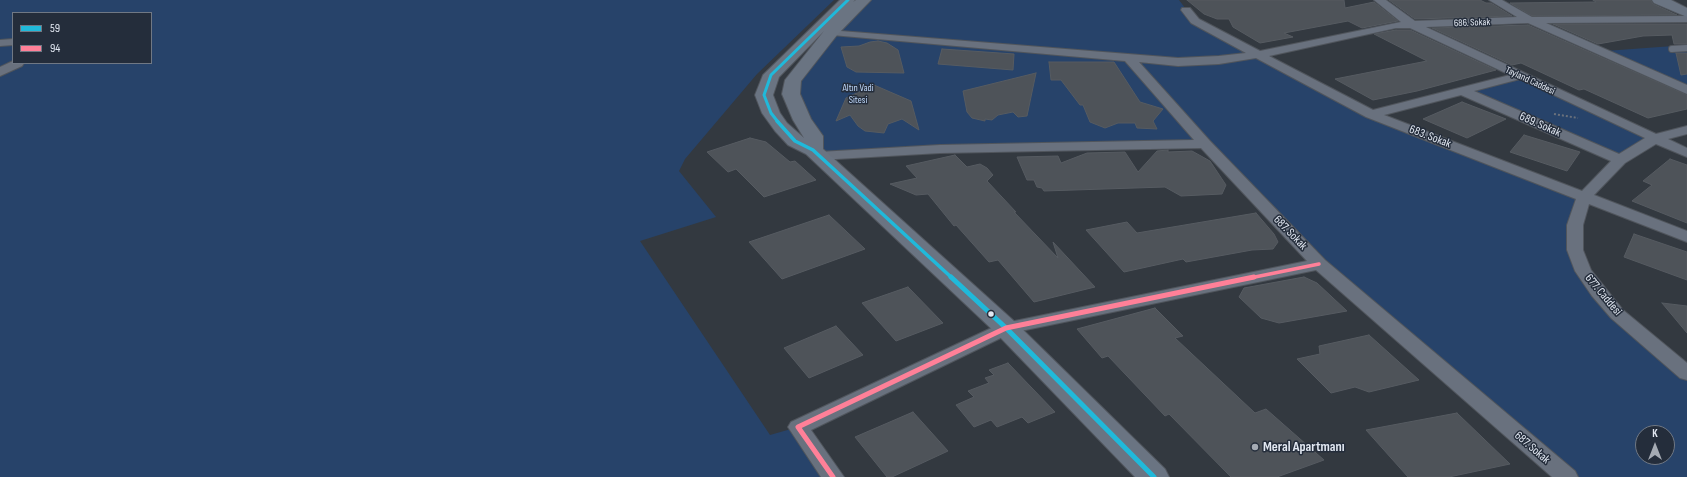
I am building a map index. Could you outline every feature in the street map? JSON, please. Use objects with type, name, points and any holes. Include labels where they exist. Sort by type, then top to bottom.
[{"type":"main road","points":[[848,0],[771,76],[764,95],[771,112],[781,127],[795,141],[816,153],[1006,328],[1154,477]]},
{"type":"main road","points":[[816,153],[814,136],[802,120],[791,94],[793,80],[832,32],[864,0]]},
{"type":"main road","points":[[1659,0],[1687,13]]},
{"type":"street","name":"Tayland Caddesi","points":[[1379,0],[1412,25],[1687,153]]},
{"type":"street","points":[[1494,0],[1530,20],[1687,90]]},
{"type":"street","name":"683. Sokak","points":[[1186,10],[1195,21],[1371,114],[1687,237]]},
{"type":"street","name":"686. Sokak","points":[[1260,54],[1396,25],[1530,20],[1687,19]]},
{"type":"street","points":[[832,32],[1178,62],[1219,60],[1260,54]]},
{"type":"street","points":[[0,38],[12,41]]},
{"type":"street","points":[[0,43],[12,41]]},
{"type":"street","name":"687. Sokak","points":[[1129,58],[1205,144],[1319,264],[1566,477]]},
{"type":"street","points":[[0,72],[16,64]]},
{"type":"street","points":[[1371,114],[1519,76]]},
{"type":"street","name":"689. Sokak","points":[[1461,90],[1620,160]]},
{"type":"street","name":"677. Caddesi","points":[[1687,130],[1655,138],[1620,160],[1584,197],[1575,225],[1574,250],[1583,270],[1598,292],[1617,314],[1687,373]]},
{"type":"street","points":[[816,153],[1205,144]]},
{"type":"street","points":[[833,477],[798,427],[1006,328],[1319,264]]},
{"type":"lane","points":[[1672,49],[1687,48]]},
{"type":"path","points":[[1548,113],[1579,118]]},
{"type":"green space","points":[[0,0],[834,0],[757,74],[685,159],[679,171],[716,217],[640,241],[770,435],[798,427],[833,477],[0,477]]},
{"type":"green space","name":"Altın Vadi Sitesi","points":[[864,0],[1179,0],[1195,21],[1371,114],[1584,197],[1575,225],[1583,271],[1687,373],[1687,477],[1567,477],[1319,264],[1205,144],[819,156],[793,80]]},
{"type":"green space","points":[[1687,45],[1687,87],[1605,51]]},
{"type":"green space","points":[[1519,76],[1655,138],[1620,160],[1461,90]]},
{"type":"building","points":[[1187,0],[1344,0],[1345,8],[1374,2],[1398,21],[1362,28],[1348,21],[1284,33],[1293,37],[1260,43],[1233,27],[1229,19],[1217,19],[1204,14]]},
{"type":"building","points":[[1389,0],[1480,0],[1486,3],[1491,3],[1512,16],[1415,19]]},
{"type":"building","points":[[1593,0],[1651,0],[1653,4],[1677,15],[1532,16],[1510,3],[1596,2]]},
{"type":"building","points":[[1553,24],[1687,24],[1687,44],[1674,44],[1672,35],[1643,36],[1598,44]]},
{"type":"building","points":[[1528,25],[1687,95],[1687,109],[1648,118],[1584,89],[1579,90],[1521,63],[1512,65],[1432,28]]},
{"type":"building","points":[[1396,30],[1410,30],[1496,70],[1417,91],[1373,100],[1335,79],[1427,61],[1374,34]]},
{"type":"building","points":[[878,41],[887,43],[898,50],[904,73],[856,72],[847,67],[841,47],[859,46]]},
{"type":"building","points":[[942,49],[1014,54],[1013,70],[938,64]]},
{"type":"building","points":[[1676,53],[1687,53],[1687,74],[1681,75]]},
{"type":"building","points":[[1049,62],[1114,62],[1140,102],[1163,109],[1153,121],[1157,129],[1137,128],[1135,123],[1118,123],[1105,128],[1090,122],[1083,105],[1080,105],[1061,80],[1051,80]]},
{"type":"building","points":[[1036,73],[1027,116],[1018,117],[1013,112],[998,115],[992,120],[985,119],[985,121],[972,118],[967,112],[963,91]]},
{"type":"building","points":[[874,85],[911,101],[919,130],[902,119],[888,124],[884,133],[865,131],[858,126],[850,115],[836,121],[846,98]]},
{"type":"building","points":[[1462,102],[1506,119],[1467,138],[1423,119]]},
{"type":"building","points":[[1524,135],[1580,152],[1567,171],[1510,152]]},
{"type":"building","points":[[750,138],[766,142],[790,162],[795,161],[816,180],[764,197],[736,169],[728,172],[707,152]]},
{"type":"building","points":[[1168,150],[1168,152],[1192,151],[1210,161],[1226,185],[1222,194],[1181,196],[1165,187],[1044,191],[1042,188],[1037,187],[1034,180],[1027,180],[1017,157],[1058,156],[1061,163],[1087,153],[1125,152],[1138,172],[1157,151]]},
{"type":"building","points":[[955,155],[967,167],[980,164],[987,168],[993,175],[987,181],[1016,212],[1014,212],[1058,258],[1053,242],[1095,287],[1034,302],[998,260],[989,262],[956,225],[954,226],[928,194],[916,195],[890,184],[917,178],[906,166]]},
{"type":"building","points":[[1670,159],[1687,165],[1687,223],[1632,201],[1652,185],[1643,181]]},
{"type":"building","points":[[1256,213],[1274,234],[1278,242],[1273,249],[1252,250],[1186,262],[1183,259],[1124,272],[1086,230],[1127,222],[1137,233]]},
{"type":"building","points":[[829,215],[865,249],[782,279],[749,242]]},
{"type":"building","points":[[1634,234],[1687,252],[1687,280],[1624,257]]},
{"type":"building","points":[[1304,277],[1317,283],[1347,311],[1279,323],[1261,318],[1239,297],[1244,288]]},
{"type":"building","points":[[908,287],[943,323],[896,341],[862,303]]},
{"type":"building","points":[[1662,303],[1687,306],[1687,333]]},
{"type":"building","points":[[1155,308],[1183,336],[1175,338],[1255,413],[1266,409],[1324,460],[1277,477],[1231,477],[1169,414],[1165,416],[1108,356],[1102,358],[1077,329]]},
{"type":"building","points":[[836,326],[863,355],[809,378],[784,348]]},
{"type":"building","points":[[1369,335],[1419,380],[1369,392],[1355,387],[1331,393],[1297,359],[1320,354],[1319,346]]},
{"type":"building","points":[[1008,363],[1055,412],[1028,423],[1022,417],[997,427],[991,420],[974,427],[956,405],[974,397],[968,391],[989,383],[985,378],[994,375],[989,370]]},
{"type":"building","points":[[913,412],[948,451],[892,477],[887,477],[855,437]]},
{"type":"building","points":[[1457,413],[1510,464],[1449,477],[1408,477],[1366,430]]},
{"type":"transit line","name":"59","points":[[848,0],[771,75],[764,95],[771,113],[781,127],[795,141],[813,150],[1006,328],[1154,477]]},
{"type":"transit line","name":"94","points":[[833,477],[798,427],[1006,328],[1319,264]]},
{"type":"place","name":"Meral Apartmanı","points":[[1255,447]]}]
